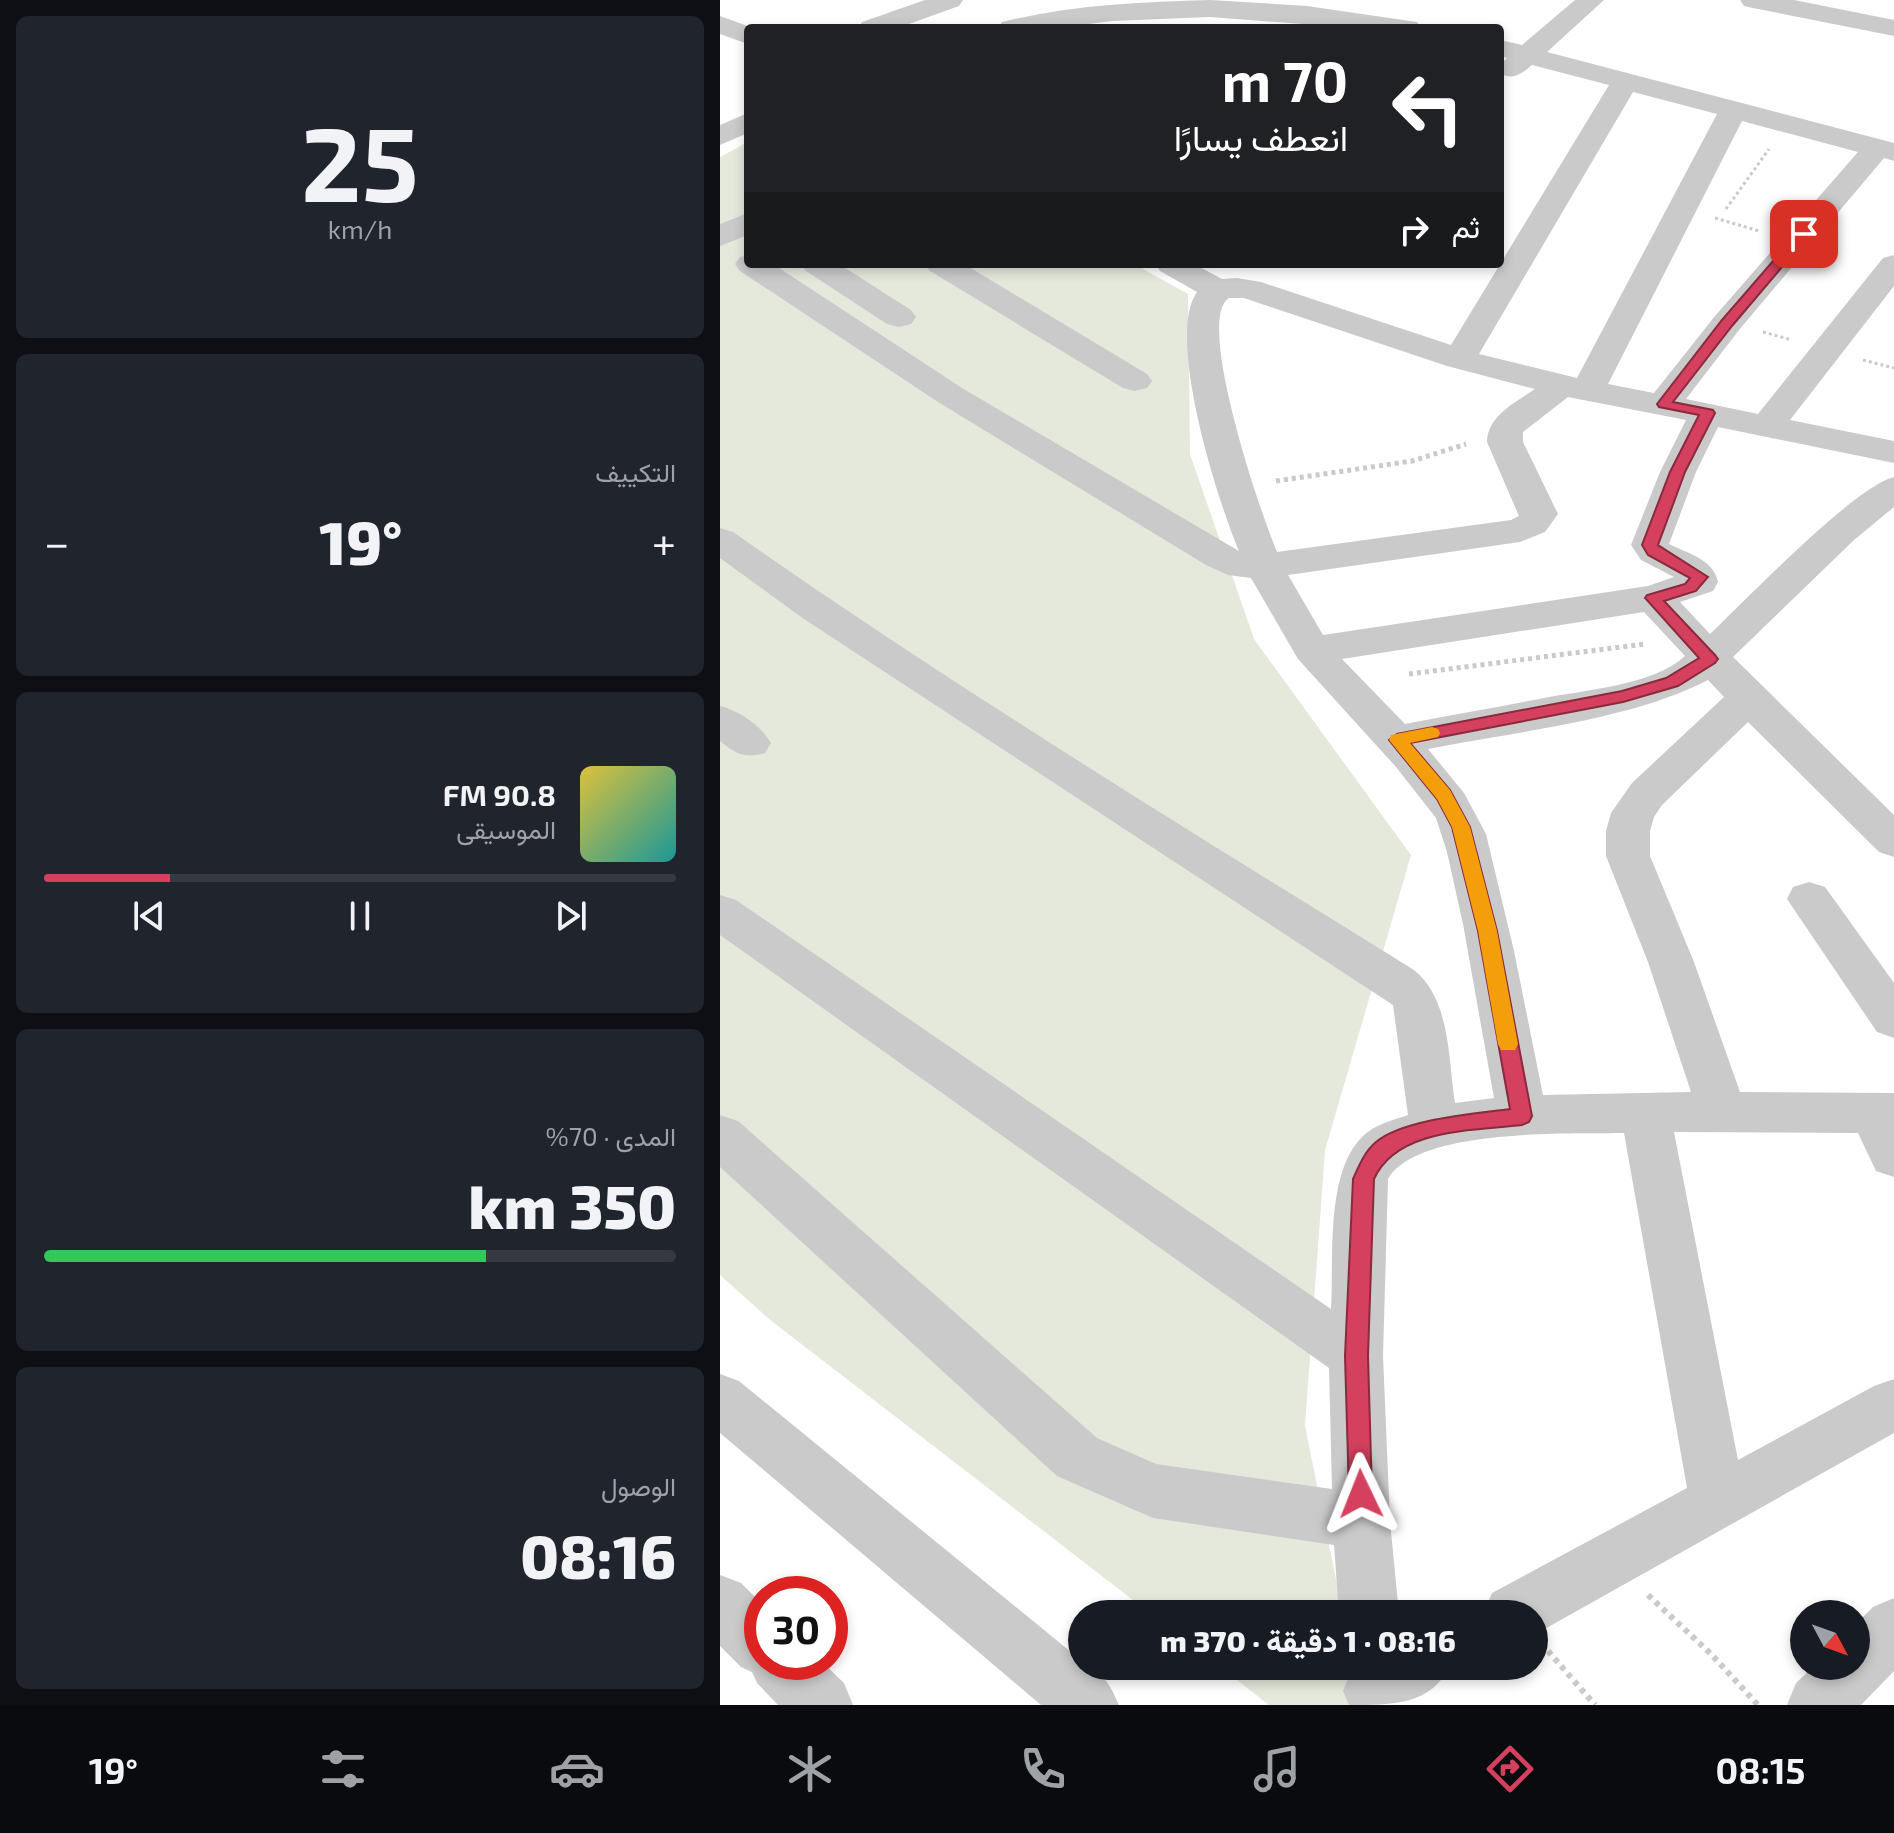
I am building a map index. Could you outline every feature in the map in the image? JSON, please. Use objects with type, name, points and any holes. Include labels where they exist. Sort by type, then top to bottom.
[{"type":"street","points":[[883,24],[950,0]]},
{"type":"street","points":[[1504,70],[1513,51],[1591,0]]},
{"type":"street","points":[[1753,0],[1894,28]]},
{"type":"street","points":[[1027,24],[1089,7],[1192,6],[1233,7],[1382,24]]},
{"type":"street","points":[[724,14],[744,32]]},
{"type":"street","points":[[1513,51],[1626,80],[1728,120],[1878,155],[1894,176]]},
{"type":"street","points":[[1459,359],[1626,80]]},
{"type":"street","points":[[1728,120],[1771,145],[1878,155]]},
{"type":"street","points":[[757,268],[950,395],[1219,557],[1241,566],[1263,566],[1520,530],[1532,524],[1539,514],[1505,442],[1505,432],[1510,424],[1575,388],[1728,120]]},
{"type":"street","points":[[720,136],[744,124]]},
{"type":"street","points":[[1664,404],[1727,323],[1878,155]]},
{"type":"street","points":[[720,237],[744,224]]},
{"type":"street","points":[[1767,426],[1894,265]]},
{"type":"street","points":[[823,268],[899,317]]},
{"type":"street","points":[[948,268],[1135,381]]},
{"type":"street","points":[[1181,268],[1233,290],[1459,359],[1575,388],[1894,452]]},
{"type":"street","points":[[1275,268],[1233,290],[1209,294],[1201,311],[1204,359],[1213,407],[1235,487],[1263,566],[1312,650],[1444,795],[1461,827],[1488,931],[1522,1116]]},
{"type":"street","points":[[1312,650],[1653,598],[1690,588],[1699,582],[1697,573],[1654,552],[1650,545],[1678,472],[1707,413]]},
{"type":"street","points":[[1397,740],[1623,697],[1672,682],[1699,649],[1894,488]]},
{"type":"street","points":[[720,540],[815,608],[1095,792],[1398,983],[1410,993],[1416,1004],[1434,1127]]},
{"type":"street","points":[[1653,598],[1699,649],[1894,841]]},
{"type":"street","points":[[1723,1113],[1671,962],[1628,856],[1628,831],[1633,813],[1647,794],[1748,698]]},
{"type":"street","points":[[1809,899],[1894,1019]]},
{"type":"street","points":[[720,912],[1356,1356]]},
{"type":"street","points":[[1645,1111],[1718,1501]]},
{"type":"street","points":[[1368,1600],[1361,1521],[1356,1356],[1363,1179],[1372,1160],[1385,1146],[1434,1127],[1522,1116],[1645,1111],[1883,1113],[1894,1156]]},
{"type":"street","points":[[720,1136],[1077,1457],[1153,1491],[1361,1521]]},
{"type":"street","points":[[720,1399],[1088,1705]]},
{"type":"street","points":[[1548,1613],[1611,1561],[1894,1404]]},
{"type":"street","points":[[720,1604],[744,1628]]},
{"type":"street","points":[[1818,1705],[1894,1628]]},
{"type":"street","points":[[796,1680],[822,1705]]},
{"type":"path","points":[[1768,234],[1718,219],[1771,145]]},
{"type":"path","points":[[1235,487],[1412,461],[1505,432]]},
{"type":"path","points":[[1345,686],[1398,676],[1699,649]]},
{"type":"path","points":[[1611,1561],[1711,1654],[1758,1705]]},
{"type":"path","points":[[1548,1652],[1595,1705]]},
{"type":"shaded area","points":[[744,144],[744,268],[1141,268],[1188,294],[1190,454],[1254,639],[1411,855],[1325,1150],[1305,1426],[1340,1600],[1133,1600],[769,1319],[720,1275],[720,157]]},
{"type":"shaded area","points":[[1237,1680],[1356,1680],[1361,1705],[1269,1705]]},
{"type":"slow traffic","points":[[1432,733],[1397,740],[1444,795],[1461,827],[1488,931],[1508,1044]]},
{"type":"route","points":[[1361,1494],[1356,1356],[1363,1179],[1372,1160],[1385,1146],[1434,1127],[1522,1116],[1488,931],[1461,827],[1444,795],[1397,740],[1623,697],[1672,682],[1709,659],[1653,598],[1690,588],[1699,582],[1700,577],[1654,552],[1650,545],[1678,472],[1707,413],[1664,404],[1727,323],[1804,234]]}]
